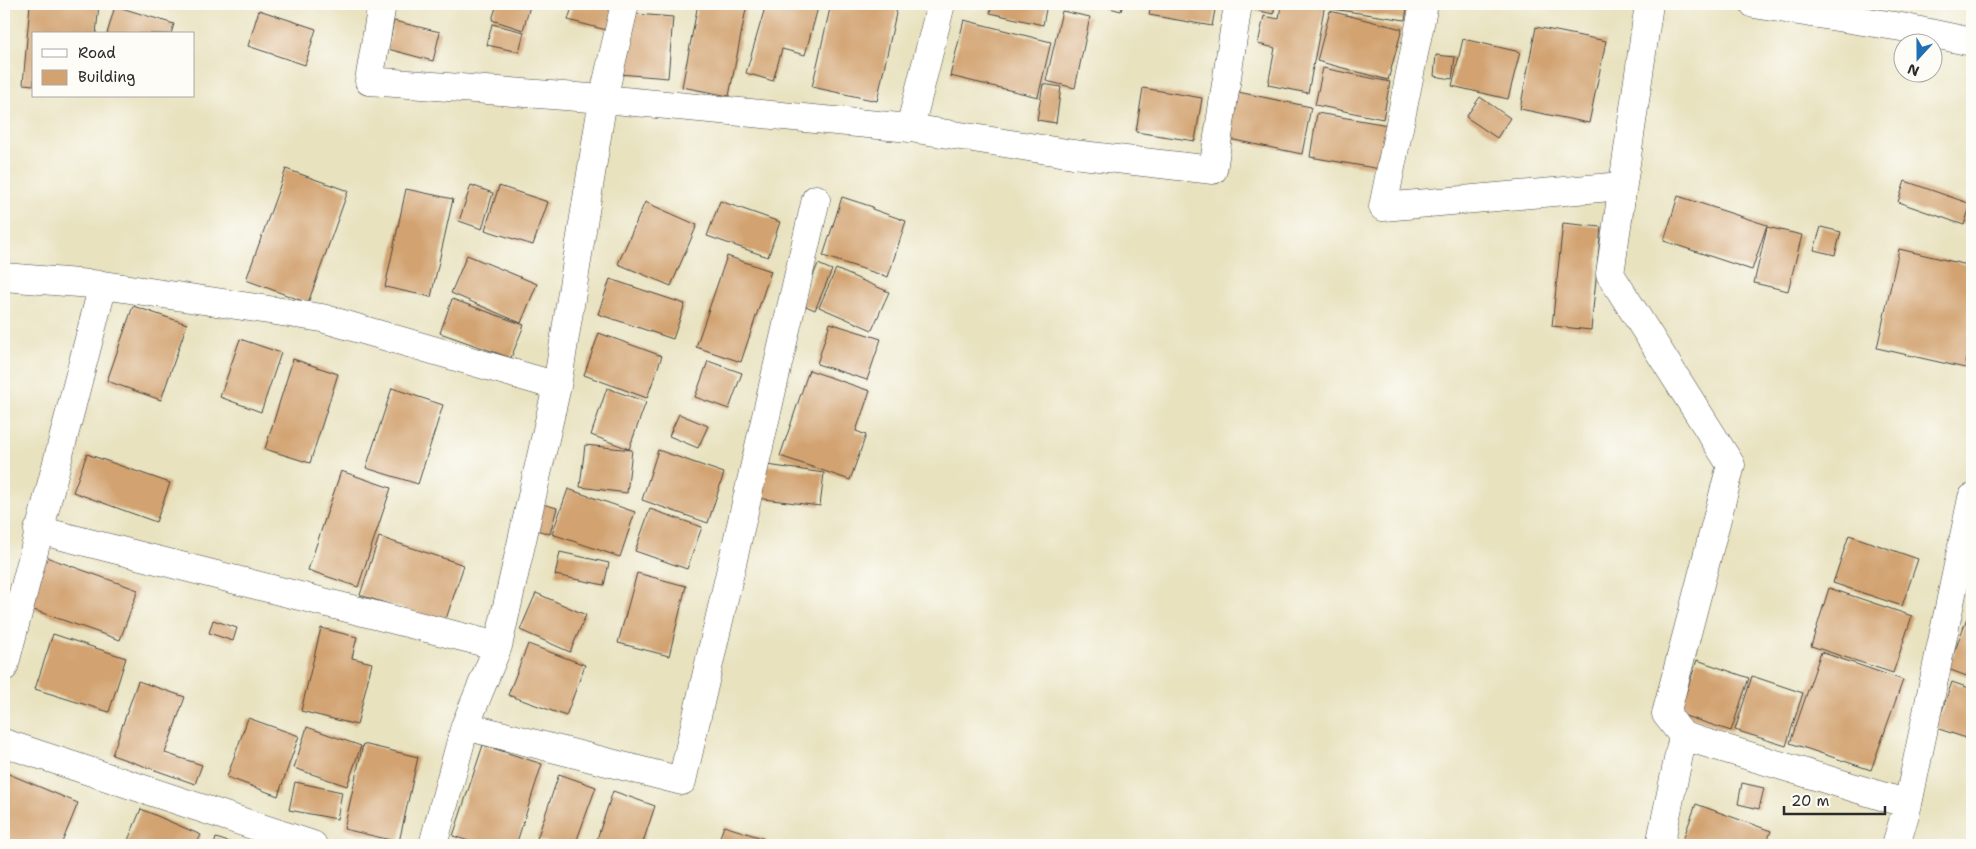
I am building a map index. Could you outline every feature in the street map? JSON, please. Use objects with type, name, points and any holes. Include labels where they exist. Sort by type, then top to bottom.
[{"type":"street","points":[[382,4],[369,81],[603,98],[910,128],[1073,154],[1213,170],[1238,4]]},
{"type":"street","points":[[433,845],[465,726],[498,646],[556,386],[603,98],[625,4]]},
{"type":"street","points":[[910,128],[940,4]]},
{"type":"street","points":[[1424,4],[1383,207],[1622,186]]},
{"type":"street","points":[[1649,4],[1610,274],[1731,464],[1666,714],[1682,736],[1908,804]]},
{"type":"street","points":[[1754,4],[1901,27],[1972,42]]},
{"type":"street","points":[[465,726],[682,781],[816,199]]},
{"type":"street","points":[[4,277],[103,285],[322,318],[556,386]]},
{"type":"street","points":[[4,667],[103,285]]},
{"type":"street","points":[[1896,845],[1908,804],[1972,498]]},
{"type":"street","points":[[38,530],[498,646]]},
{"type":"street","points":[[1660,845],[1682,736]]},
{"type":"street","points":[[4,743],[313,845]]},
{"type":"building","points":[[30,4],[99,4],[96,32],[32,32],[32,85],[23,84]]},
{"type":"building","points":[[497,4],[525,4],[530,6],[523,30],[492,20]]},
{"type":"building","points":[[573,4],[622,4],[614,32],[568,20]]},
{"type":"building","points":[[698,4],[747,4],[729,96],[682,87]]},
{"type":"building","points":[[766,4],[819,4],[805,55],[782,49],[773,81],[746,73]]},
{"type":"building","points":[[831,4],[898,4],[877,101],[812,87]]},
{"type":"building","points":[[992,4],[1047,4],[1043,25],[990,13]]},
{"type":"building","points":[[1095,4],[1123,4],[1121,11]]},
{"type":"building","points":[[1151,4],[1216,4],[1212,26],[1149,15]]},
{"type":"building","points":[[1256,4],[1276,4],[1273,14],[1255,10]]},
{"type":"building","points":[[1281,4],[1325,4],[1308,93],[1268,85],[1275,48],[1258,44],[1264,16],[1279,19]]},
{"type":"building","points":[[1334,4],[1408,4],[1405,20],[1333,9]]},
{"type":"building","points":[[115,6],[174,24],[172,32],[108,32]]},
{"type":"building","points":[[259,10],[316,29],[305,65],[248,46]]},
{"type":"building","points":[[1062,11],[1090,17],[1075,88],[1046,81]]},
{"type":"building","points":[[1330,11],[1402,29],[1388,80],[1317,61]]},
{"type":"building","points":[[624,13],[673,17],[668,78],[619,74]]},
{"type":"building","points":[[964,20],[1051,42],[1038,97],[950,76]]},
{"type":"building","points":[[394,21],[440,32],[433,61],[388,49]]},
{"type":"building","points":[[492,24],[524,32],[519,52],[487,45]]},
{"type":"building","points":[[1536,27],[1606,41],[1589,123],[1520,109]]},
{"type":"building","points":[[1463,39],[1520,52],[1508,99],[1452,86]]},
{"type":"building","points":[[1436,55],[1455,57],[1452,79],[1434,76]]},
{"type":"building","points":[[1323,68],[1390,82],[1383,119],[1315,105]]},
{"type":"building","points":[[1043,84],[1061,87],[1056,123],[1037,120]]},
{"type":"building","points":[[1143,88],[1202,98],[1195,141],[1136,132]]},
{"type":"building","points":[[1233,91],[1311,107],[1302,154],[1224,138]]},
{"type":"building","points":[[1480,97],[1510,118],[1497,138],[1466,117]]},
{"type":"building","points":[[1317,113],[1394,126],[1386,170],[1310,157]]},
{"type":"building","points":[[286,169],[348,191],[308,303],[246,280]]},
{"type":"building","points":[[1905,181],[1971,204],[1964,225],[1898,202]]},
{"type":"building","points":[[471,185],[493,193],[482,229],[459,221]]},
{"type":"building","points":[[499,186],[548,202],[533,245],[485,230]]},
{"type":"building","points":[[406,189],[453,199],[431,297],[385,287]]},
{"type":"building","points":[[1678,196],[1767,225],[1752,270],[1664,241]]},
{"type":"building","points":[[842,197],[873,207],[872,209],[906,221],[888,277],[823,256]]},
{"type":"building","points":[[720,201],[780,222],[768,257],[707,236]]},
{"type":"building","points":[[645,202],[697,225],[671,286],[618,264]]},
{"type":"building","points":[[1563,223],[1601,227],[1591,330],[1552,326]]},
{"type":"building","points":[[1767,227],[1802,235],[1788,291],[1754,283]]},
{"type":"building","points":[[1821,227],[1841,232],[1835,255],[1814,250]]},
{"type":"building","points":[[1899,249],[1972,266],[1972,336],[1965,368],[1877,348]]},
{"type":"building","points":[[467,255],[537,284],[521,323],[451,293]]},
{"type":"building","points":[[727,256],[771,271],[741,362],[696,347]]},
{"type":"building","points":[[818,264],[832,270],[815,310],[801,304]]},
{"type":"building","points":[[836,269],[889,292],[872,330],[819,307]]},
{"type":"building","points":[[610,279],[685,304],[673,339],[598,314]]},
{"type":"building","points":[[452,299],[524,325],[511,358],[440,333]]},
{"type":"building","points":[[133,306],[187,324],[161,400],[107,381]]},
{"type":"building","points":[[830,323],[881,339],[867,380],[817,364]]},
{"type":"building","points":[[599,333],[662,356],[647,398],[584,375]]},
{"type":"building","points":[[240,339],[281,353],[261,412],[220,397]]},
{"type":"building","points":[[293,359],[338,374],[310,463],[265,449]]},
{"type":"building","points":[[708,361],[742,373],[729,409],[695,397]]},
{"type":"building","points":[[809,370],[870,391],[856,431],[866,435],[850,480],[780,456]]},
{"type":"building","points":[[392,388],[443,405],[418,484],[366,468]]},
{"type":"building","points":[[607,388],[646,402],[629,449],[591,435]]},
{"type":"building","points":[[679,414],[708,426],[698,448],[669,436]]},
{"type":"building","points":[[585,445],[632,450],[627,493],[580,487]]},
{"type":"building","points":[[658,450],[724,473],[708,523],[642,500]]},
{"type":"building","points":[[87,454],[170,483],[156,522],[73,492]]},
{"type":"building","points":[[760,464],[824,473],[820,506],[756,498]]},
{"type":"building","points":[[341,471],[391,488],[358,587],[308,570]]},
{"type":"building","points":[[568,489],[635,512],[620,557],[552,534]]},
{"type":"building","points":[[539,503],[557,508],[550,534],[533,529]]},
{"type":"building","points":[[650,509],[702,527],[687,569],[635,551]]},
{"type":"building","points":[[1849,535],[1918,559],[1902,606],[1833,583]]},
{"type":"building","points":[[379,537],[464,565],[445,622],[360,595]]},
{"type":"building","points":[[560,552],[609,563],[604,585],[555,575]]},
{"type":"building","points":[[46,557],[138,590],[120,640],[28,608]]},
{"type":"building","points":[[637,573],[686,586],[669,656],[618,643]]},
{"type":"building","points":[[1829,588],[1912,616],[1893,673],[1811,646]]},
{"type":"building","points":[[536,593],[586,615],[570,652],[520,630]]},
{"type":"building","points":[[1967,618],[1972,620],[1972,678],[1948,669]]},
{"type":"building","points":[[213,620],[237,628],[233,641],[209,633]]},
{"type":"building","points":[[321,628],[357,637],[352,658],[372,663],[357,725],[301,711]]},
{"type":"building","points":[[53,634],[126,658],[109,712],[35,689]]},
{"type":"building","points":[[528,644],[585,665],[566,716],[508,695]]},
{"type":"building","points":[[1821,652],[1903,680],[1871,770],[1790,743]]},
{"type":"building","points":[[1697,660],[1749,678],[1731,731],[1679,714]]},
{"type":"building","points":[[1752,676],[1803,693],[1786,746],[1735,730]]},
{"type":"building","points":[[138,681],[185,697],[165,753],[202,765],[195,784],[112,755]]},
{"type":"building","points":[[1952,682],[1972,689],[1972,740],[1936,728]]},
{"type":"building","points":[[248,718],[299,736],[278,796],[227,777]]},
{"type":"building","points":[[307,727],[361,746],[347,786],[294,768]]},
{"type":"building","points":[[363,744],[418,757],[399,842],[344,829]]},
{"type":"building","points":[[483,745],[542,764],[516,845],[481,845],[453,836]]},
{"type":"building","points":[[4,772],[78,803],[61,845],[14,845],[4,841]]},
{"type":"building","points":[[559,774],[596,787],[575,845],[556,845],[537,839]]},
{"type":"building","points":[[295,782],[342,792],[337,819],[289,810]]},
{"type":"building","points":[[1742,783],[1764,788],[1759,809],[1738,804]]},
{"type":"building","points":[[613,791],[655,806],[642,845],[595,845]]},
{"type":"building","points":[[1696,804],[1771,831],[1766,845],[1681,845]]},
{"type":"building","points":[[141,809],[201,835],[196,845],[126,845]]},
{"type":"building","points":[[724,826],[765,839],[763,845],[717,845]]},
{"type":"building","points":[[216,838],[238,845],[214,845]]}]
